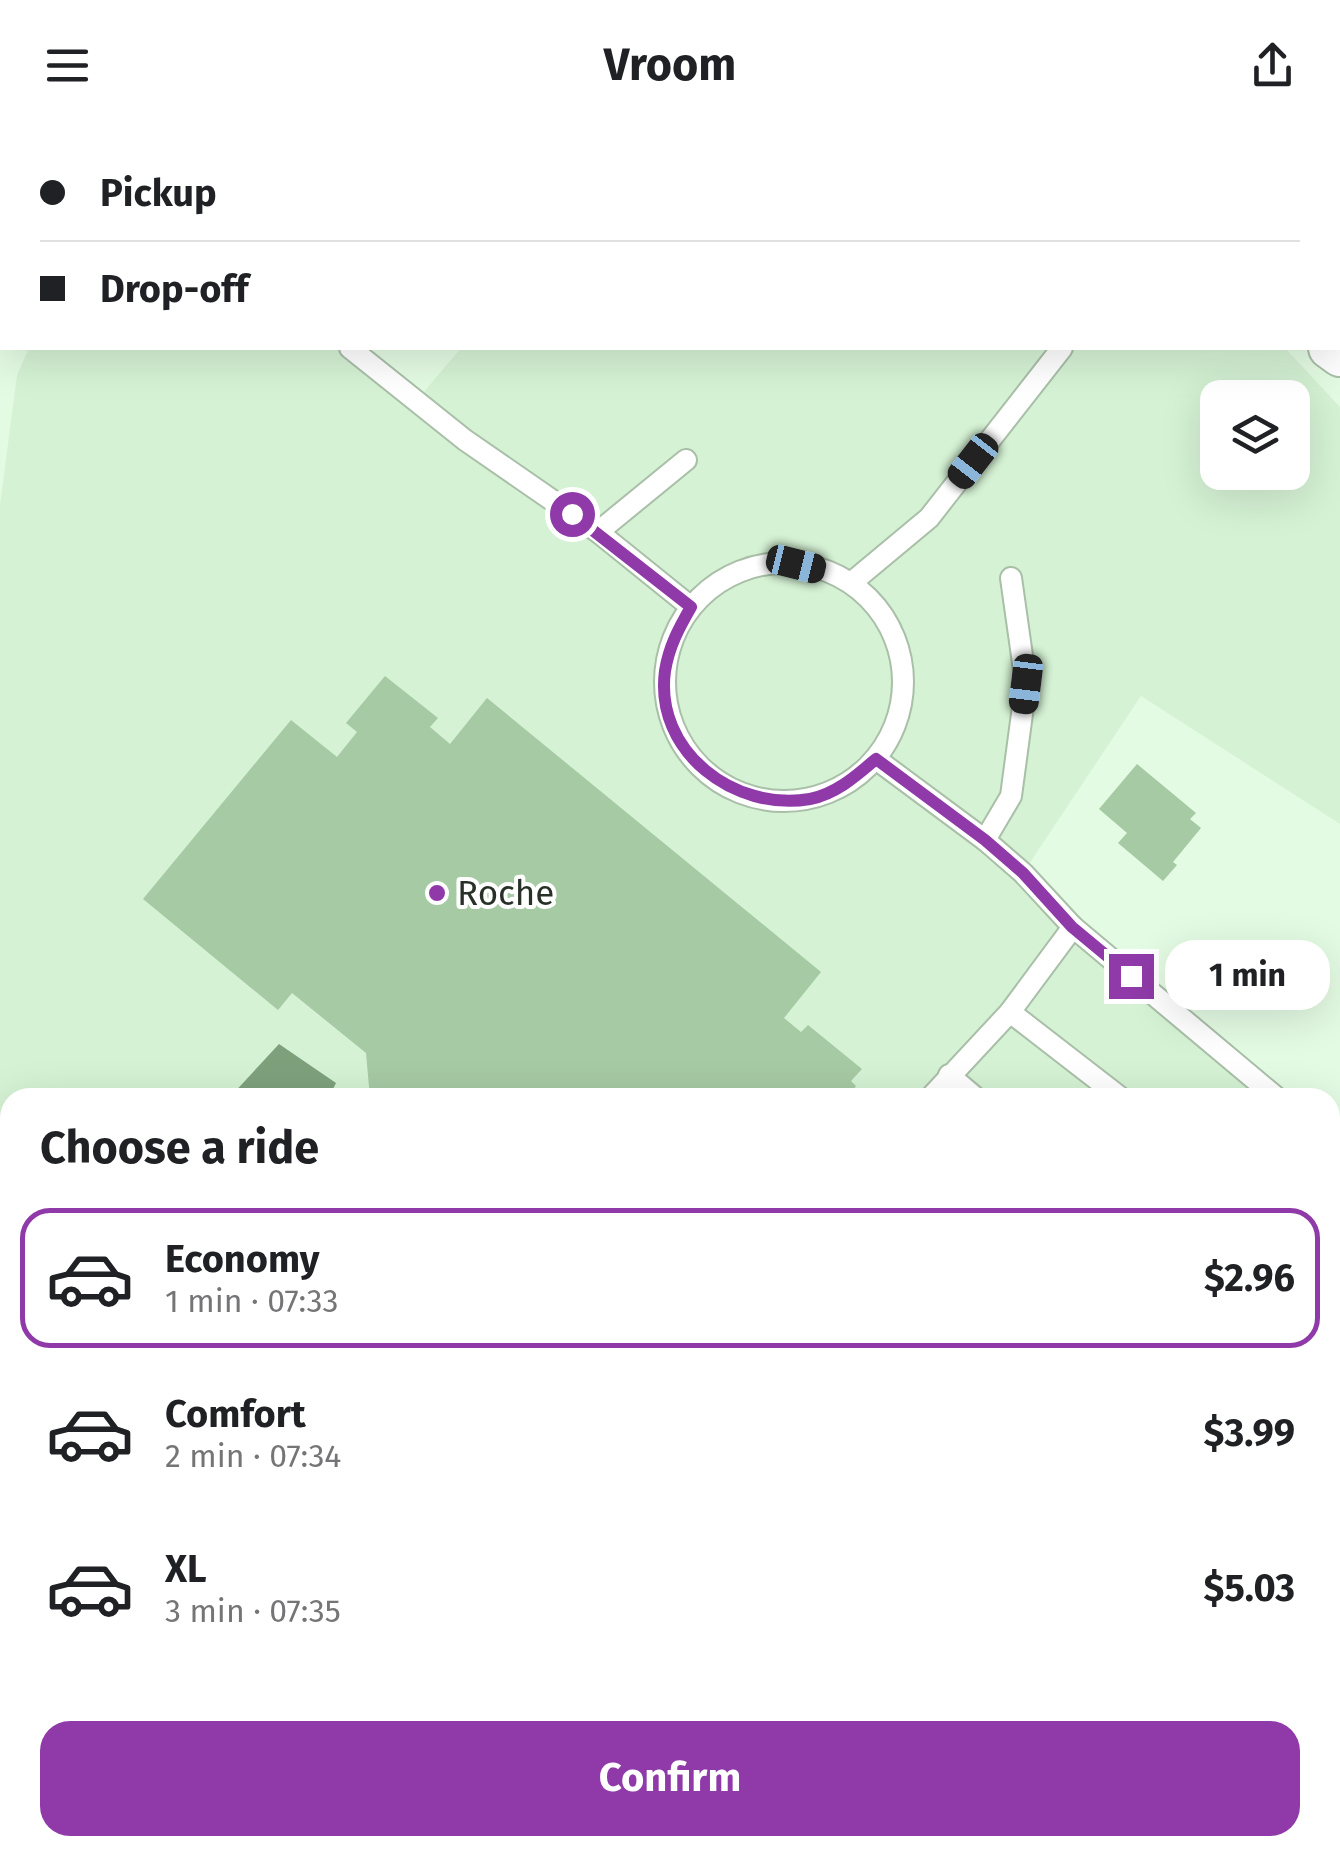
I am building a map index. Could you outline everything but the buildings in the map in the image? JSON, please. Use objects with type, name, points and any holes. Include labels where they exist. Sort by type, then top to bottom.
[{"type":"lane","points":[[352,350],[465,440],[598,532],[691,607]]},
{"type":"lane","points":[[851,584],[929,518],[1060,350]]},
{"type":"lane","points":[[598,532],[686,460]]},
{"type":"lane","points":[[767,564],[825,570],[851,584],[876,606],[894,634],[902,666],[902,699],[894,731],[876,759],[847,784],[813,798],[776,802],[740,793],[707,774],[683,746],[668,712],[664,675],[672,638],[691,607],[713,586],[738,572],[767,564]]},
{"type":"lane","points":[[985,840],[1011,796],[1026,684],[1011,578]]},
{"type":"lane","points":[[876,759],[985,840],[1023,873],[1072,927],[1265,1088]]},
{"type":"lane","points":[[938,1088],[1010,1012],[1072,927]]},
{"type":"lane","points":[[1010,1012],[1108,1088]]},
{"type":"lane","points":[[949,1075],[964,1088]]},
{"type":"shaded area","points":[[28,350],[353,350],[417,400],[459,350],[1287,350],[1340,407],[1340,824],[1141,696],[1023,873],[1267,1088],[0,1088],[0,505],[17,375]]},
{"type":"shaded area","points":[[279,1044],[336,1083],[334,1088],[238,1088]]},
{"type":"place","name":"Roche","points":[[437,893]]},
{"type":"route","points":[[572,514],[691,607],[672,638],[664,675],[668,712],[683,746],[707,774],[740,793],[776,802],[813,798],[847,784],[876,759],[985,840],[1023,873],[1072,927],[1131,976]]}]
